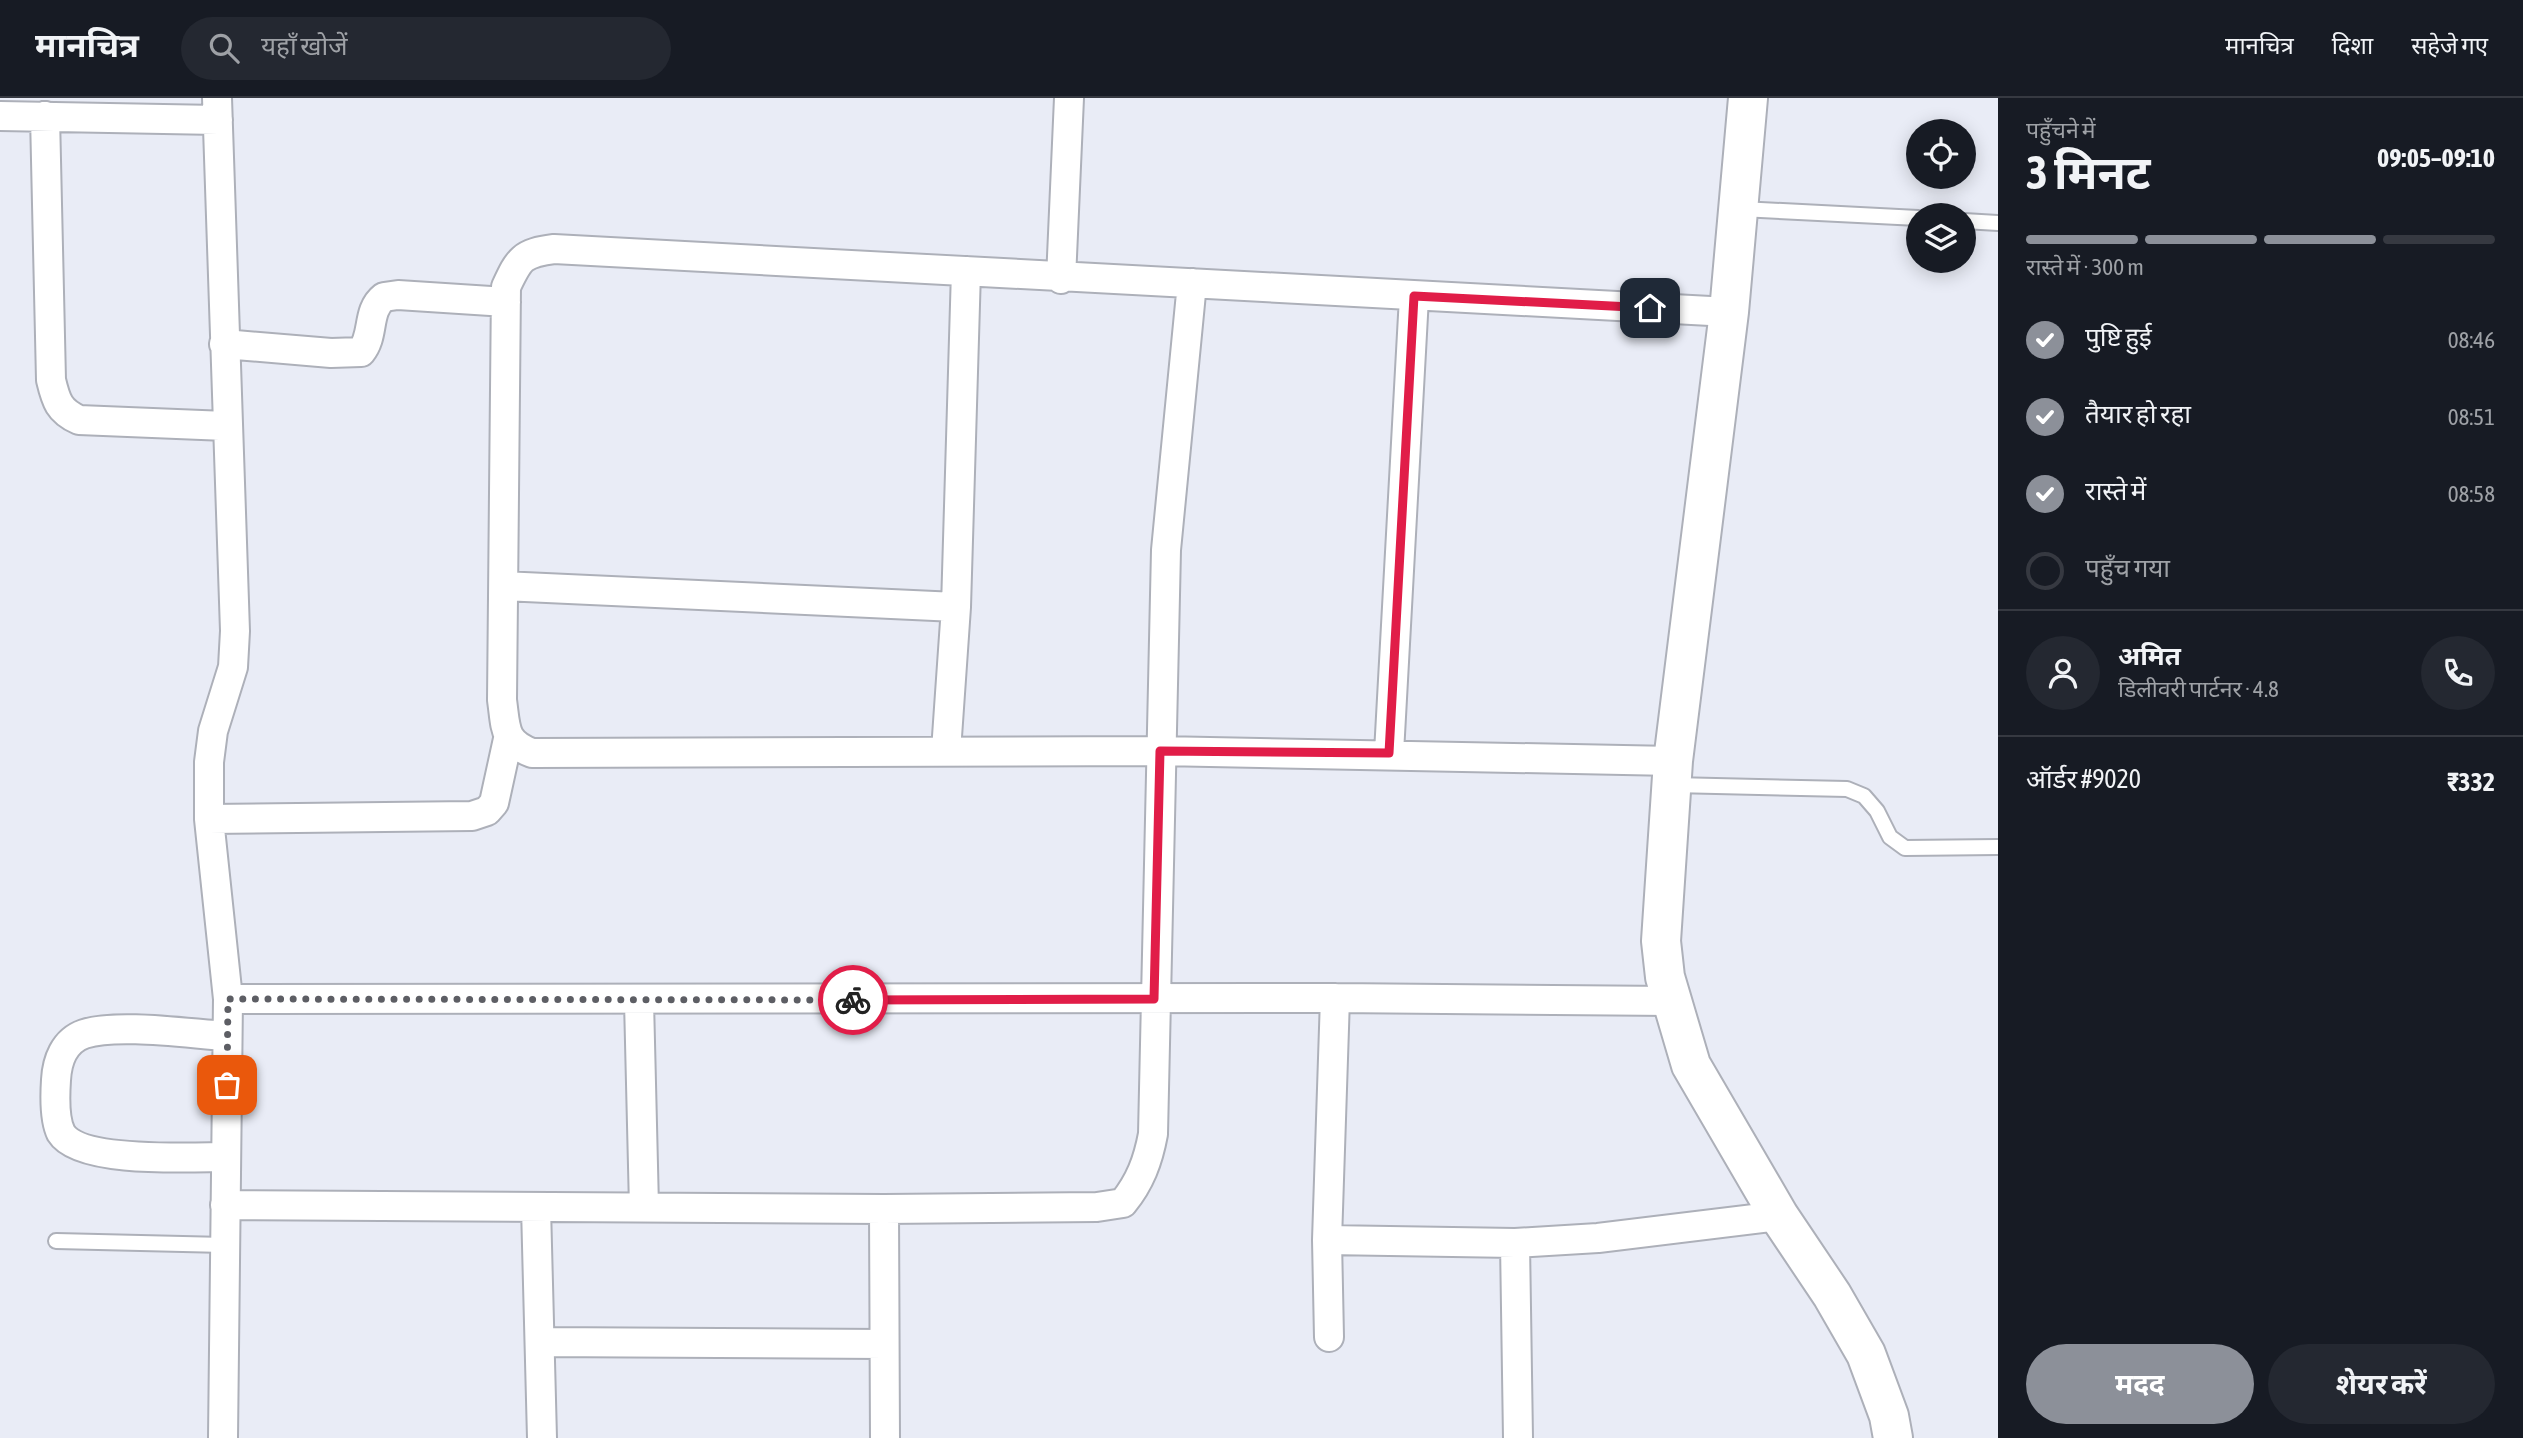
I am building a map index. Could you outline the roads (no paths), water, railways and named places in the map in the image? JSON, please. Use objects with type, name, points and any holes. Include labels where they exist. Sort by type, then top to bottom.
[{"type":"street","points":[[1061,279],[1069,98]]},
{"type":"street","points":[[1748,98],[1729,312],[1672,773],[1661,941],[1671,1002],[1691,1065],[1779,1216],[1832,1295],[1866,1354],[1889,1416],[1893,1438]]},
{"type":"street","points":[[0,116],[217,109],[235,631],[233,667],[213,732],[209,762],[209,819],[228,999],[223,1438]]},
{"type":"street","points":[[46,116],[51,380],[56,403],[65,414],[79,419],[226,426]]},
{"type":"street","points":[[209,819],[472,816],[487,811],[494,803],[508,738],[502,700],[506,287],[518,262],[531,252],[554,249],[966,271],[1061,279],[1192,283],[1729,312]]},
{"type":"street","points":[[946,751],[956,607],[966,271]]},
{"type":"street","points":[[225,1205],[884,1209],[1097,1207],[1123,1203],[1137,1185],[1149,1156],[1153,1134],[1166,550],[1192,283]]},
{"type":"street","points":[[224,344],[331,353],[360,352],[368,343],[372,312],[384,297],[398,295],[506,302]]},
{"type":"street","points":[[1389,753],[1414,296]]},
{"type":"street","points":[[504,586],[956,607]]},
{"type":"street","points":[[508,738],[517,747],[532,753],[1389,753],[1672,773]]},
{"type":"street","points":[[228,999],[639,1001],[1335,998],[1671,1002]]},
{"type":"street","points":[[1329,1337],[1327,1240],[1335,998]]},
{"type":"street","points":[[639,1001],[644,1207]]},
{"type":"street","points":[[226,1157],[139,1156],[94,1150],[72,1143],[61,1133],[55,1092],[57,1063],[67,1044],[83,1034],[107,1030],[227,1036]]},
{"type":"street","points":[[536,1207],[542,1438]]},
{"type":"street","points":[[884,1209],[885,1438]]},
{"type":"street","points":[[1327,1240],[1515,1243],[1598,1238],[1779,1216]]},
{"type":"street","points":[[1515,1243],[1518,1438]]},
{"type":"street","points":[[540,1342],[884,1344]]},
{"type":"lane","points":[[1738,209],[1906,217]]},
{"type":"lane","points":[[1976,222],[1998,223]]},
{"type":"lane","points":[[1672,773],[1847,789],[1864,796],[1877,811],[1890,836],[1905,848],[1998,847]]},
{"type":"lane","points":[[56,1241],[225,1245]]}]
